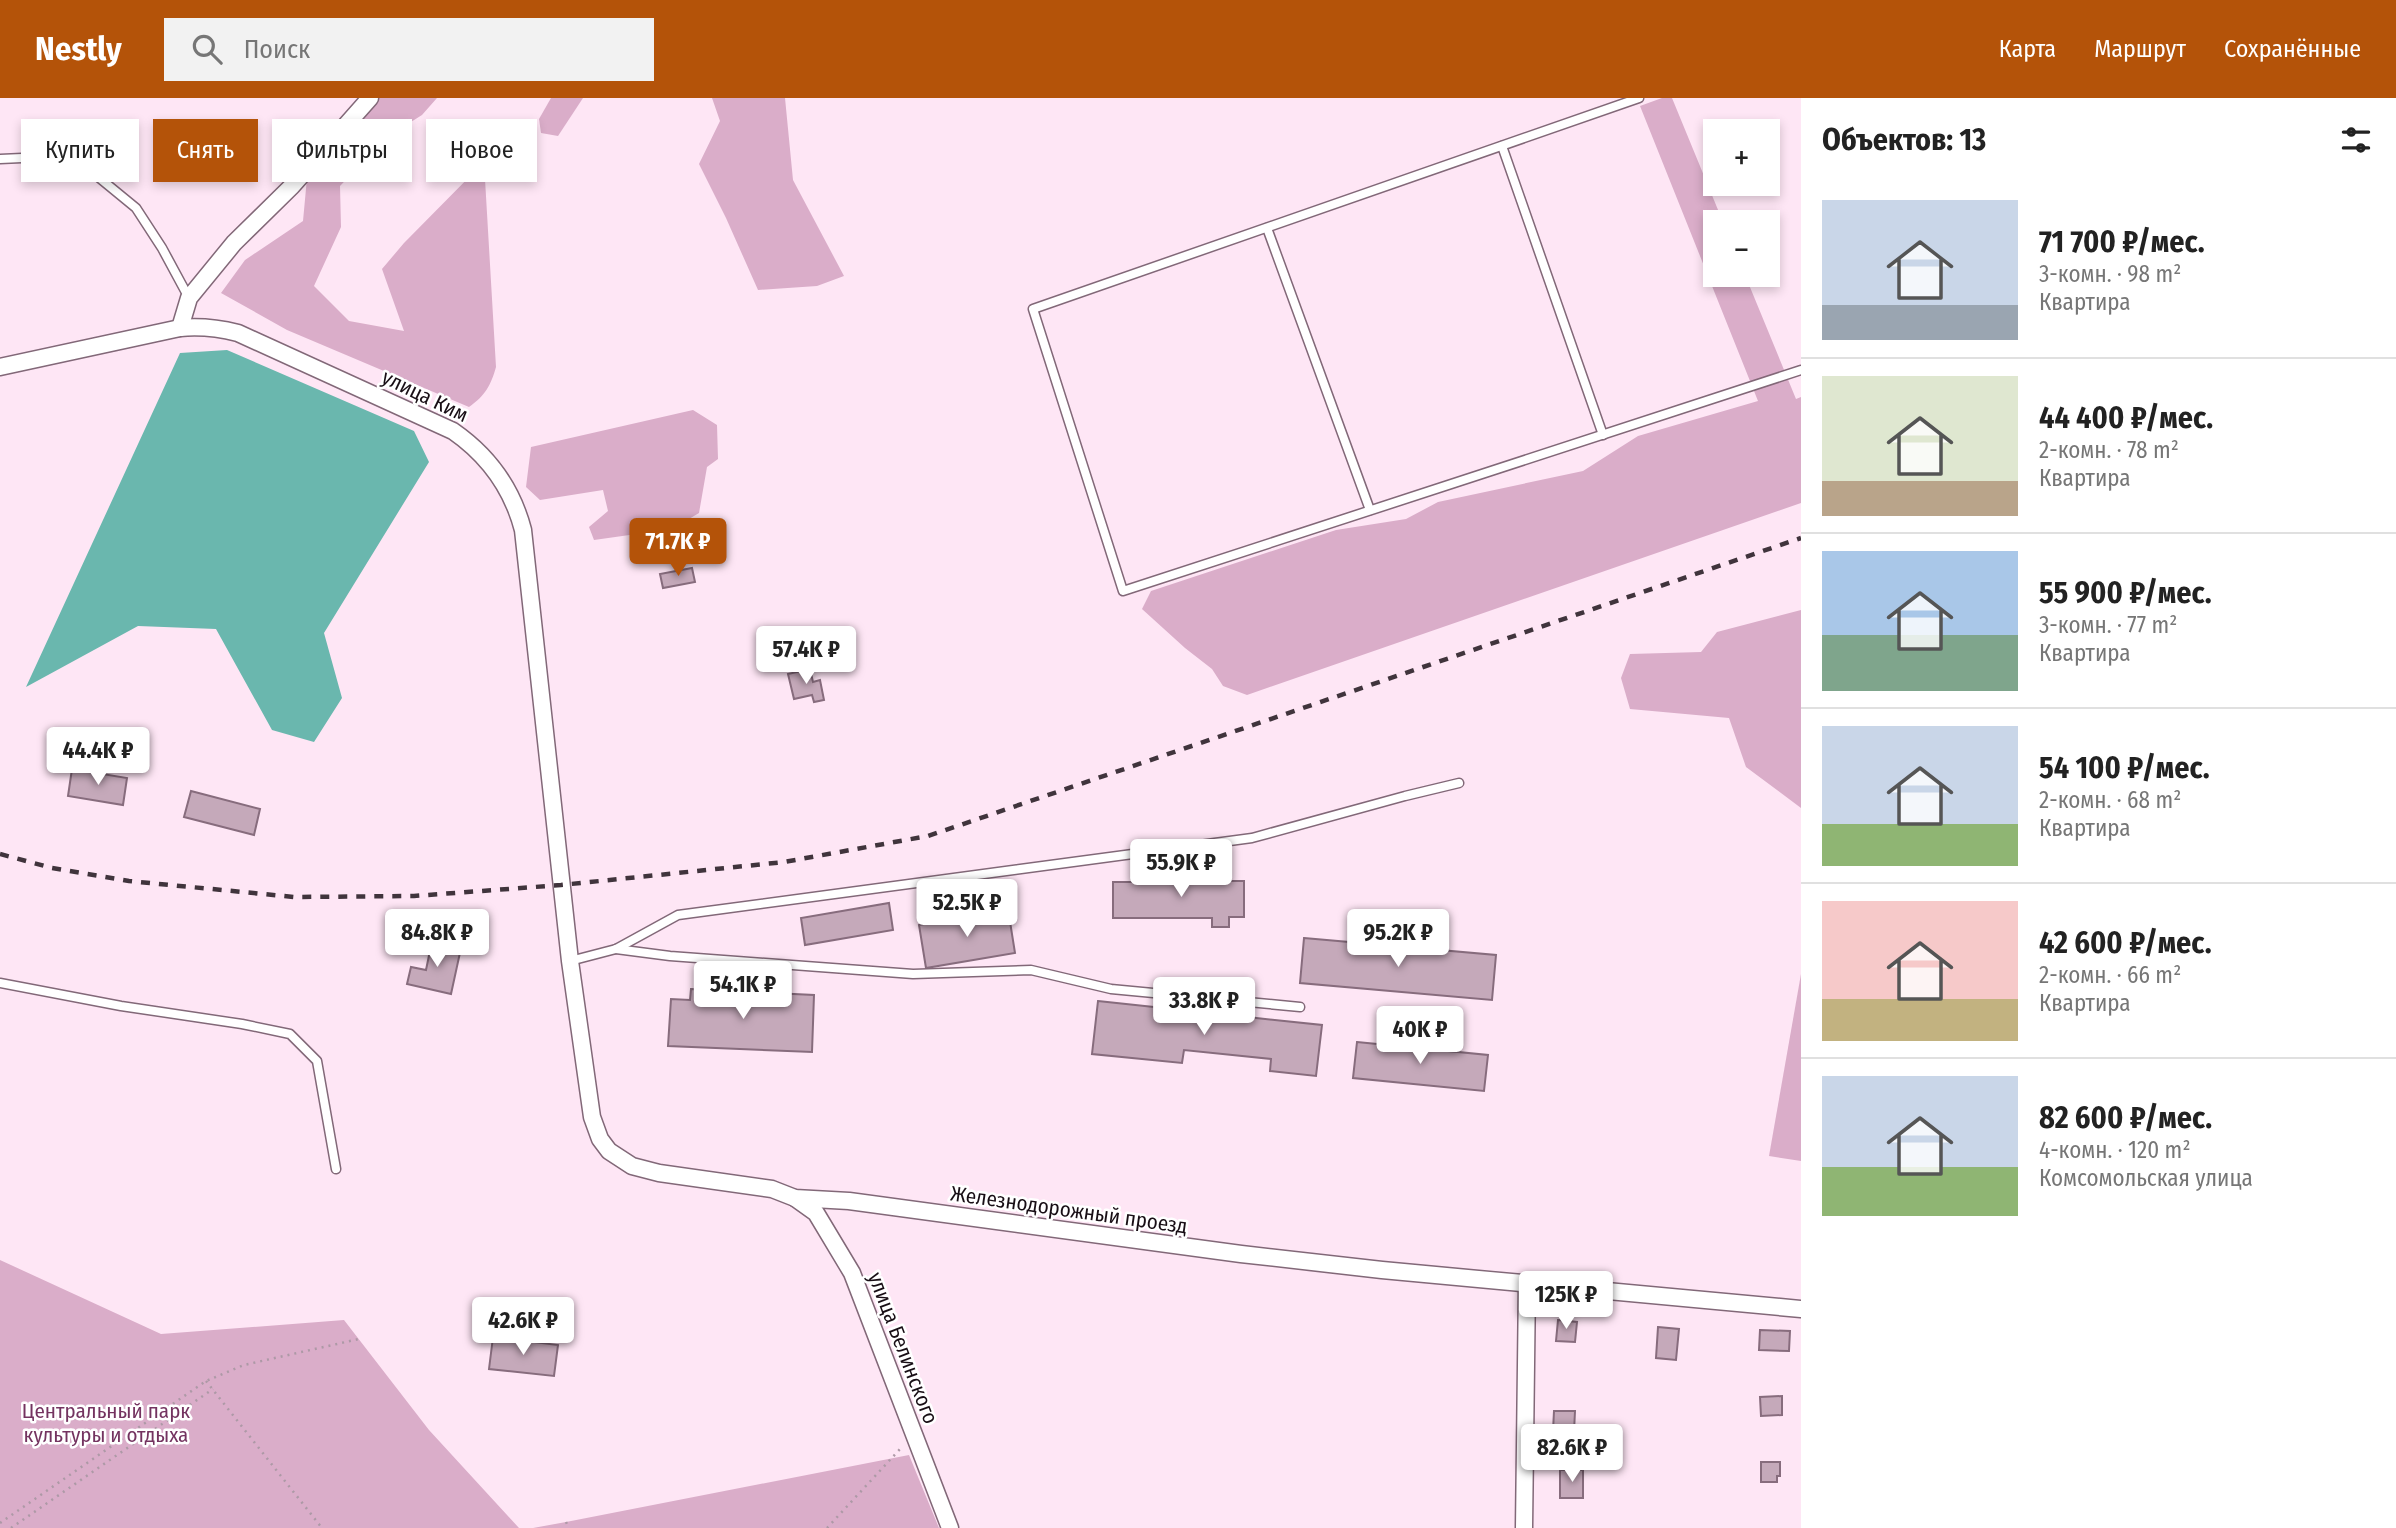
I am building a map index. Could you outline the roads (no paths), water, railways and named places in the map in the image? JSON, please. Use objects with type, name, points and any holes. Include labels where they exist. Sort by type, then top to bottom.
[{"type":"street","points":[[180,328],[189,298],[234,243],[292,186],[370,98]]},
{"type":"street","name":"улица Ким","points":[[0,367],[180,328],[219,328],[238,333],[453,431],[472,444],[500,476],[517,509],[523,530],[561,885]]},
{"type":"street","name":"Железнодорожный проезд","points":[[561,885],[592,1117],[600,1139],[609,1151],[632,1166],[772,1189],[795,1198],[849,1201],[1254,1256],[1801,1309]]},
{"type":"street","name":"улица Белинского","points":[[795,1198],[816,1213],[852,1273],[950,1528]]},
{"type":"street","points":[[1524,1528],[1527,1283]]},
{"type":"lane","points":[[1639,98],[1033,309],[1123,591],[1801,370]]},
{"type":"lane","points":[[1502,146],[1603,435]]},
{"type":"lane","points":[[0,159],[44,157],[97,176],[136,208],[162,248],[189,298]]},
{"type":"lane","points":[[1267,228],[1370,510]]},
{"type":"lane","points":[[570,961],[617,949],[678,915],[1252,838],[1460,783]]},
{"type":"lane","points":[[617,949],[670,956],[913,974],[1031,971],[1111,989],[1300,1007]]},
{"type":"lane","points":[[0,983],[290,1034],[317,1061],[336,1169]]},
{"type":"railway","points":[[0,854],[52,868],[129,881],[294,897],[414,896],[561,885],[784,862],[928,836],[1801,538]]},
{"type":"park label","name":"Центральный парк культуры и отдыха","points":[[106,1423]]}]
